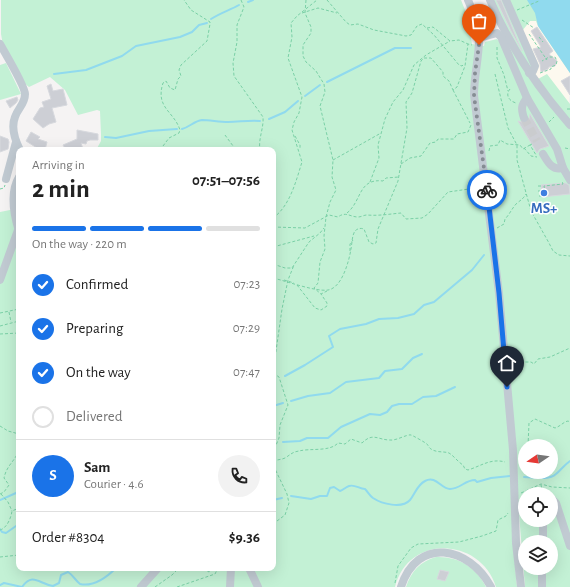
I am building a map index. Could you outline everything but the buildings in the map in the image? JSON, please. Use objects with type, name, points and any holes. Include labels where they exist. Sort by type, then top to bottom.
[{"type":"street","points":[[468,0],[476,22],[479,38],[474,96],[487,193],[505,358],[514,465],[516,543],[521,587]]},
{"type":"street","points":[[490,0],[499,32],[525,100],[557,149],[566,181]]},
{"type":"street","points":[[506,0],[535,66],[533,71],[529,73]]},
{"type":"street","points":[[479,38],[499,32]]},
{"type":"street","points":[[499,32],[559,113],[570,125]]},
{"type":"street","points":[[0,44],[24,89],[23,104],[15,116],[13,129],[18,146]]},
{"type":"street","points":[[524,118],[521,110],[525,100]]},
{"type":"street","points":[[6,178],[16,151]]},
{"type":"street","points":[[540,155],[551,166],[558,169],[563,168]]},
{"type":"street","points":[[16,183],[14,193],[16,208]]},
{"type":"street","points":[[0,277],[16,238]]},
{"type":"street","points":[[558,509],[570,546]]},
{"type":"street","points":[[401,587],[407,574],[416,562],[428,556],[442,553],[456,554],[472,563],[486,578],[491,587]]},
{"type":"street","points":[[141,587],[155,571]]},
{"type":"street","points":[[230,587],[231,571]]},
{"type":"street","points":[[250,571],[258,587]]},
{"type":"street","points":[[542,575],[542,587]]},
{"type":"path","points":[[162,147],[169,138],[180,130],[162,104],[161,90],[163,83],[166,81],[170,88],[175,90],[178,79],[181,76],[179,70],[182,64],[207,41],[210,24],[210,22],[191,10],[184,0]]},
{"type":"path","points":[[241,0],[244,7],[237,25],[237,42],[233,70],[234,76],[263,117],[264,125],[259,142],[260,147]]},
{"type":"path","points":[[306,0],[305,13],[311,27],[310,33],[303,45],[304,56],[306,62],[316,71],[324,84],[325,92],[320,106],[333,160],[332,177],[336,190],[330,202],[326,217],[324,227],[325,249],[320,262],[318,283],[314,288]]},
{"type":"path","points":[[276,216],[280,213],[293,189],[302,162],[292,127],[299,113],[302,97],[289,63],[288,54],[292,37],[291,23],[317,0]]},
{"type":"path","points":[[327,0],[350,25],[358,24],[374,30],[406,36],[411,35],[419,25],[422,24],[434,35],[459,65],[462,66],[465,64]]},
{"type":"path","points":[[512,12],[539,1]]},
{"type":"path","points":[[301,13],[318,8],[338,13]]},
{"type":"path","points":[[521,23],[518,19],[534,28]]},
{"type":"path","points":[[426,28],[433,27],[450,41]]},
{"type":"path","points":[[525,29],[546,60],[552,56]]},
{"type":"path","points":[[499,32],[497,41],[497,58],[504,75],[508,97],[510,101],[516,103],[525,100]]},
{"type":"path","points":[[539,37],[543,42]]},
{"type":"path","points":[[276,227],[305,228],[315,221],[329,215],[338,217],[352,209],[358,200],[361,189],[370,182],[379,158],[378,145],[385,119],[393,102],[403,90],[414,65],[442,45],[450,41],[459,40],[469,44],[458,88],[454,90],[452,88]]},
{"type":"path","points":[[550,53],[556,58],[559,57]]},
{"type":"path","points":[[401,164],[410,158],[421,156],[430,143],[436,142],[438,139],[454,138],[456,134],[468,132],[471,125],[449,81],[443,76],[443,72],[431,58],[424,58]]},
{"type":"path","points":[[321,294],[336,285],[343,275],[350,254],[354,232],[358,229],[364,228],[369,242],[373,244],[376,243],[378,229],[395,192],[399,177],[407,128],[406,102],[412,93],[421,61],[424,58]]},
{"type":"path","points":[[541,74],[555,66],[557,63],[556,58]]},
{"type":"path","points":[[495,74],[508,128],[517,145],[517,160],[534,220],[549,243],[552,251],[558,255],[570,256]]},
{"type":"path","points":[[549,122],[559,113]]},
{"type":"path","points":[[333,160],[381,133]]},
{"type":"path","points":[[225,135],[234,147]]},
{"type":"path","points":[[294,136],[300,145],[299,150]]},
{"type":"path","points":[[487,154],[490,146],[498,144],[500,140],[524,148],[531,156],[540,155]]},
{"type":"path","points":[[524,148],[531,144],[534,152]]},
{"type":"path","points":[[370,182],[383,181],[386,178],[399,177]]},
{"type":"path","points":[[538,186],[563,184],[566,181]]},
{"type":"path","points":[[346,213],[360,217],[367,215],[390,216],[401,214],[406,219],[422,218],[428,214],[448,192],[469,189],[474,185],[481,192],[487,193]]},
{"type":"path","points":[[539,196],[545,196],[544,186]]},
{"type":"path","points":[[0,189],[4,188]]},
{"type":"path","points":[[538,191],[545,191]]},
{"type":"path","points":[[496,229],[504,224],[505,218],[511,214],[518,203],[523,200],[526,193]]},
{"type":"path","points":[[276,347],[288,281],[294,266],[309,242],[324,227]]},
{"type":"path","points":[[276,246],[315,236]]},
{"type":"path","points":[[350,254],[350,244],[353,239]]},
{"type":"path","points":[[276,265],[288,269],[294,266]]},
{"type":"path","points":[[276,278],[296,284],[315,308],[321,310],[327,306],[327,303],[321,294],[314,288]]},
{"type":"path","points":[[288,281],[328,290]]},
{"type":"path","points":[[0,313],[16,310]]},
{"type":"path","points":[[8,311],[11,323]]},
{"type":"path","points":[[0,326],[16,322]]},
{"type":"path","points":[[0,334],[16,332]]},
{"type":"path","points":[[505,358],[512,358],[515,350],[524,362],[531,362],[534,364],[538,359],[550,357],[570,348]]},
{"type":"path","points":[[276,376],[279,378],[288,405],[280,425],[279,438],[276,445]]},
{"type":"path","points":[[528,439],[529,423],[531,420],[535,419],[555,428],[561,426],[564,422],[570,422]]},
{"type":"path","points":[[0,426],[8,431],[16,433]]},
{"type":"path","points":[[276,460],[285,458],[290,453],[301,450],[320,450],[335,446],[338,443],[345,444],[352,439],[362,444],[367,438],[373,437],[391,441],[400,439],[406,435],[411,435],[427,444],[429,448],[437,452],[450,454],[458,463],[463,465],[464,469],[468,470],[487,461],[500,460],[509,465],[514,465]]},
{"type":"path","points":[[0,530],[4,528],[9,521],[12,511],[8,502],[0,494],[4,492],[9,485],[4,478],[8,466],[16,457]]},
{"type":"path","points":[[276,470],[288,494],[289,503],[285,515],[276,522]]},
{"type":"path","points":[[515,496],[541,484],[552,487],[570,488]]},
{"type":"path","points":[[394,587],[398,566],[410,548],[418,544],[459,542],[482,536],[496,530],[498,520],[515,508]]},
{"type":"path","points":[[12,511],[16,509]]},
{"type":"path","points":[[0,557],[16,555]]},
{"type":"path","points":[[155,587],[176,571]]},
{"type":"path","points":[[177,587],[215,574],[216,571]]},
{"type":"shaded area","points":[[530,21],[536,21],[570,73],[569,104],[538,79],[535,74],[522,31]]},
{"type":"green space","points":[[1,0],[461,0],[467,15],[472,44],[484,46],[485,42],[497,39],[502,45],[507,42],[488,0],[570,0],[570,73],[536,21],[530,21],[522,31],[535,74],[538,79],[547,74],[570,104],[570,587],[525,587],[524,575],[558,575],[558,535],[521,535],[520,527],[558,527],[558,487],[518,487],[518,502],[512,531],[517,587],[496,587],[488,571],[476,559],[461,551],[445,548],[429,550],[415,557],[403,569],[395,587],[0,587],[0,212],[15,209],[16,571],[276,571],[276,147],[98,147],[101,141],[100,111],[97,110],[78,115],[65,90],[50,77],[29,87],[23,82],[3,45],[1,34]]},
{"type":"green space","points":[[6,63],[21,94],[0,100],[0,65]]},
{"type":"green space","points":[[436,557],[452,558],[466,564],[472,568],[486,587],[406,587],[411,576],[421,564]]},
{"type":"water","points":[[527,0],[570,0],[570,73],[538,26],[535,13]]},
{"type":"waterway","points":[[248,2],[253,0]]},
{"type":"waterway","points":[[211,19],[239,5]]},
{"type":"waterway","points":[[54,74],[86,70],[122,56],[136,46],[180,37],[192,32],[199,25],[207,23]]},
{"type":"waterway","points":[[327,82],[395,48],[411,48]]},
{"type":"waterway","points":[[305,96],[320,85]]},
{"type":"waterway","points":[[269,119],[285,112],[298,101]]},
{"type":"waterway","points":[[182,129],[202,120],[228,122],[260,121]]},
{"type":"waterway","points":[[105,137],[116,138],[149,131],[177,129]]},
{"type":"waterway","points":[[285,376],[333,347],[329,336],[340,329],[366,324],[379,319],[398,318],[414,314],[424,305],[434,302],[472,270],[484,255]]},
{"type":"waterway","points":[[291,401],[308,396],[330,393],[346,382],[379,378],[385,371],[402,369],[413,358],[422,354]]},
{"type":"waterway","points":[[283,442],[300,441],[307,438],[328,438],[341,427],[370,414],[380,415],[387,412],[392,406],[399,404],[412,404],[423,397],[436,396],[455,387]]},
{"type":"waterway","points":[[276,405],[283,403]]},
{"type":"waterway","points":[[558,472],[570,461]]},
{"type":"waterway","points":[[291,496],[311,499],[320,496],[327,496],[330,488],[334,487],[340,491],[349,486],[353,486],[365,489],[377,500],[387,504],[397,505],[406,503],[410,500],[418,487],[425,481],[432,480],[444,487],[454,489],[471,480],[475,480],[477,482],[491,478],[510,476]]},
{"type":"waterway","points":[[0,500],[16,493]]},
{"type":"waterway","points":[[276,499],[282,498]]},
{"type":"waterway","points":[[0,529],[2,532],[6,533],[16,526]]},
{"type":"waterway","points":[[0,585],[4,583],[22,587],[30,580],[36,580],[53,586],[59,583],[61,575],[68,572],[80,584],[85,585],[95,583],[113,571]]},
{"type":"tunnel","points":[[524,118],[537,141]]},
{"type":"way so far","points":[[479,45],[475,73],[474,96],[487,190]]},
{"type":"place","name":"MS+","points":[[544,193]]},
{"type":"route","points":[[487,190],[499,293],[507,387]]}]
